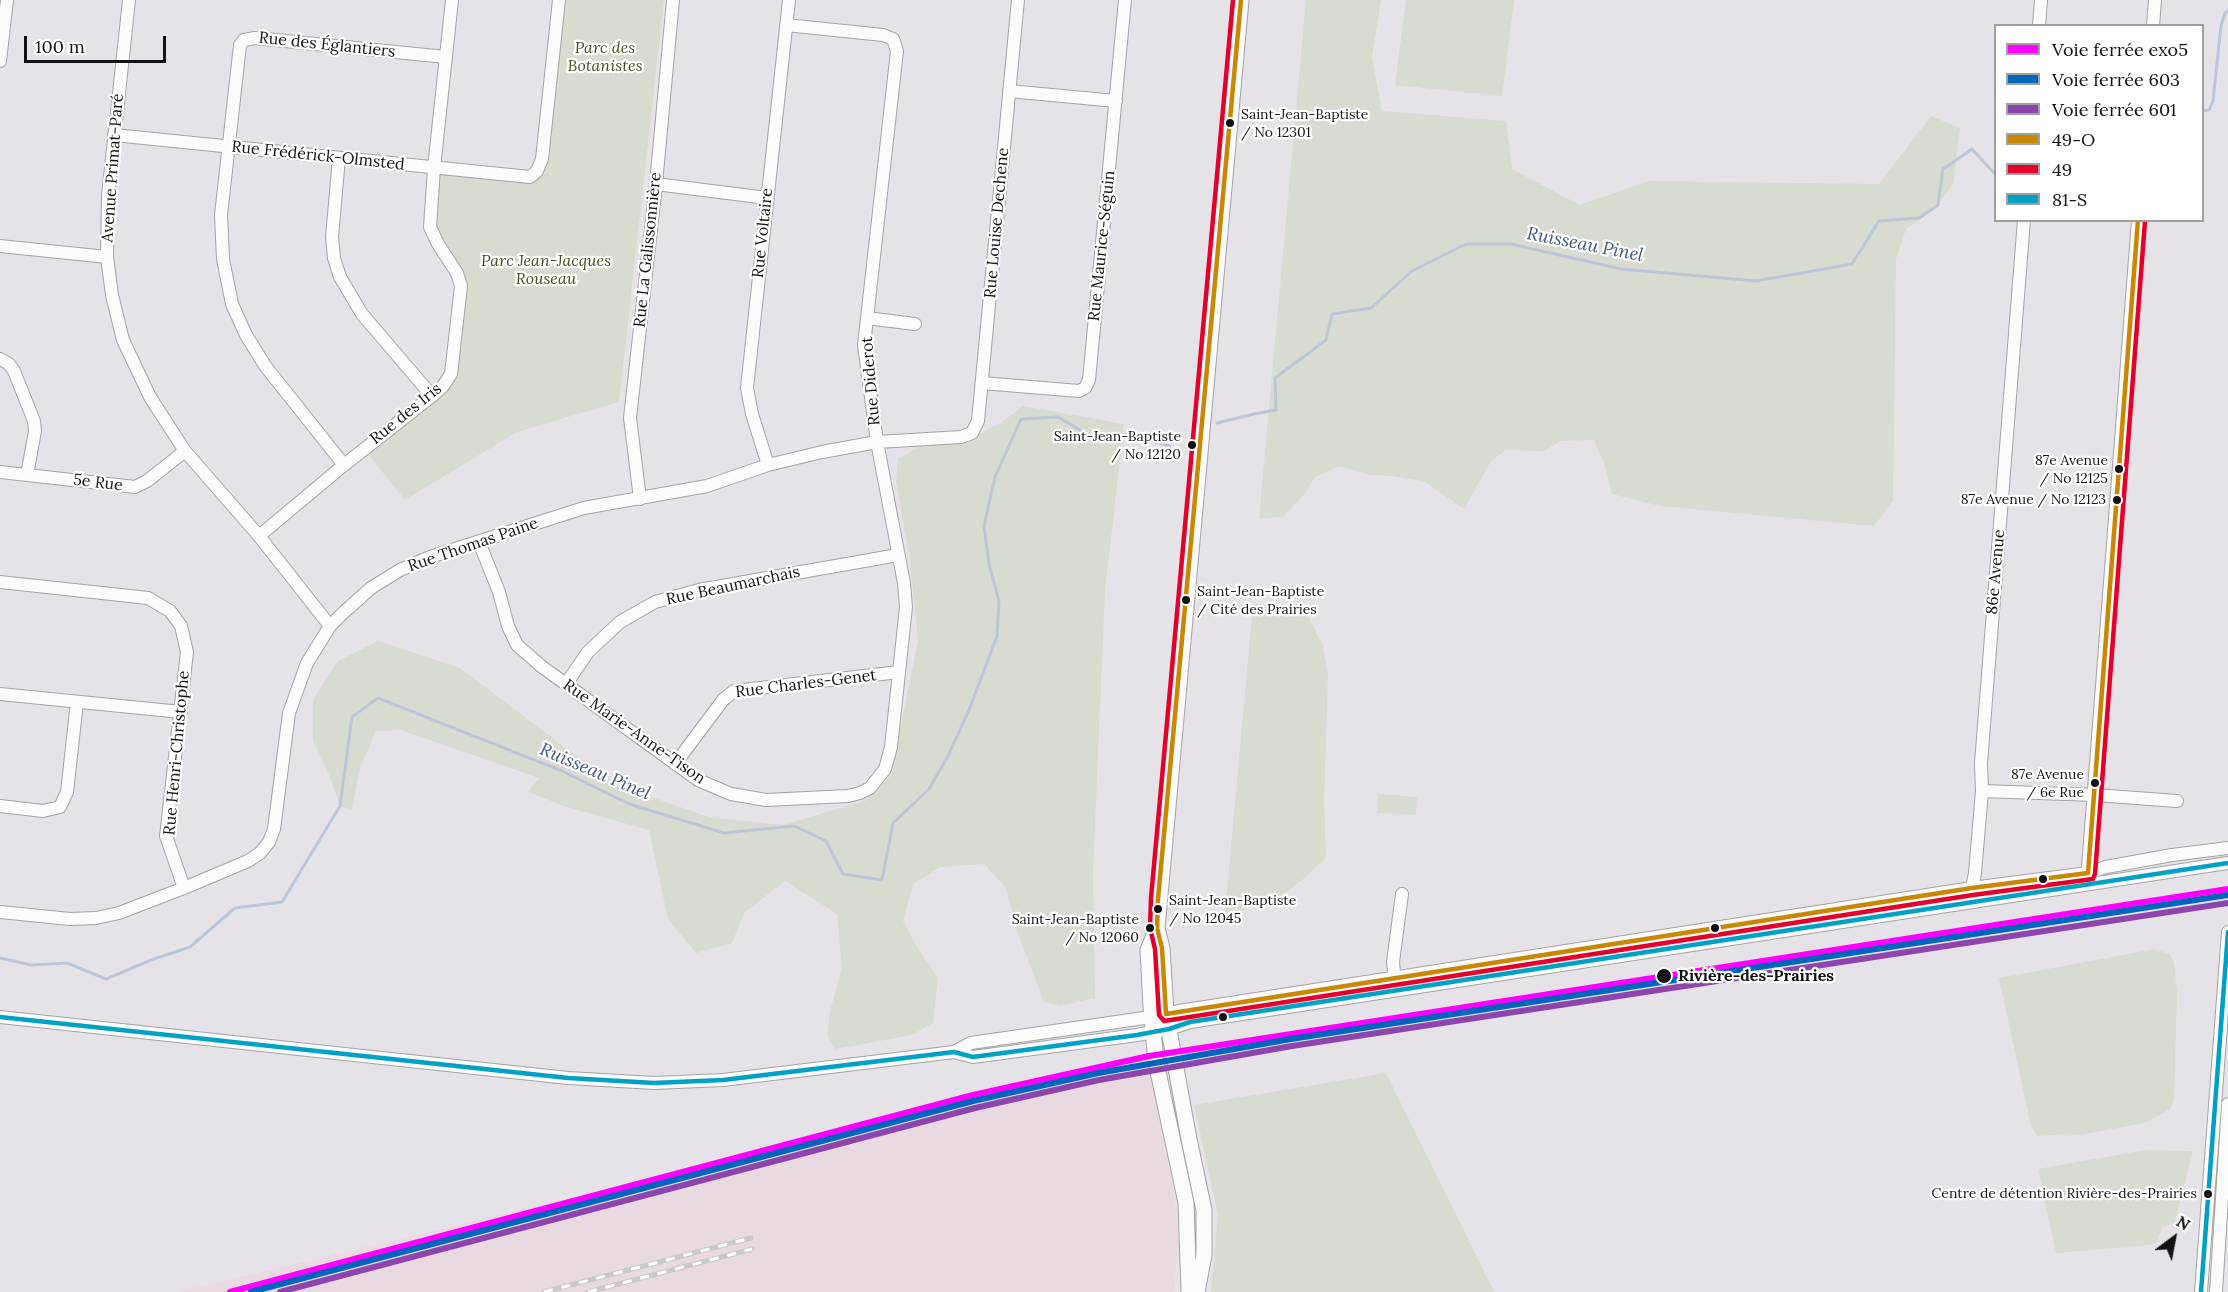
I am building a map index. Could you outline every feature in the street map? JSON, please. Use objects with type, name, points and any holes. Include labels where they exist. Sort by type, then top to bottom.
[{"type":"main road","points":[[1197,1292],[1204,1255],[1204,1210],[1148,950],[1157,928],[1241,0]]},
{"type":"main road","points":[[1162,1020],[1153,1032],[1156,1062],[1186,1203],[1189,1292]]},
{"type":"street","points":[[0,61],[7,0]]},
{"type":"street","name":"Avenue Primat-Paré","points":[[129,0],[108,196],[107,257],[117,317],[131,360],[161,416],[184,451],[259,537],[330,626]]},
{"type":"street","name":"Rue des Iris","points":[[259,537],[344,465],[432,396],[451,374],[461,286],[457,273],[430,228],[452,0]]},
{"type":"street","name":"Rue Frédérick-Olmsted","points":[[114,135],[530,177],[537,171],[542,159],[559,0]]},
{"type":"street","name":"Rue La Galissonnière","points":[[640,499],[630,418],[656,184],[673,0]]},
{"type":"street","name":"Rue Voltaire","points":[[768,465],[748,401],[747,388],[789,0]]},
{"type":"street","name":"Rue Louise Dechene","points":[[961,437],[972,433],[978,421],[1018,0]]},
{"type":"street","name":"Rue Maurice-Séguin","points":[[982,383],[1079,391],[1085,388],[1089,380],[1125,0]]},
{"type":"street","points":[[2038,24],[2041,0]]},
{"type":"street","points":[[2153,24],[2155,0]]},
{"type":"street","name":"Rue Diderot","points":[[786,25],[883,35],[893,39],[897,51],[864,345],[877,442],[906,607],[891,747],[885,769],[870,788]]},
{"type":"street","name":"Rue des Églantiers","points":[[228,146],[239,51],[244,40],[249,38],[446,57]]},
{"type":"street","points":[[1009,91],[1116,101]]},
{"type":"street","points":[[228,146],[221,215],[223,259],[232,304],[246,335],[266,367],[344,465]]},
{"type":"street","points":[[339,158],[332,237],[334,258],[340,277],[362,314],[432,396]]},
{"type":"street","points":[[656,184],[767,198]]},
{"type":"street","name":"86e Avenue","points":[[1972,888],[1982,791],[1981,763],[2024,222]]},
{"type":"street","points":[[2087,879],[2138,222]]},
{"type":"street","points":[[0,246],[107,257]]},
{"type":"street","points":[[867,318],[915,324]]},
{"type":"street","points":[[0,359],[9,364],[14,371],[34,422],[35,431],[27,475]]},
{"type":"street","name":"Rue Thomas Paine","points":[[0,912],[70,919],[96,918],[119,913],[248,861],[260,853],[269,842],[274,829],[289,713],[307,663],[330,626],[357,600],[385,579],[430,557],[584,507],[706,486],[768,465],[877,442],[961,437]]},
{"type":"street","name":"5e Rue","points":[[0,472],[135,487],[147,481],[184,451]]},
{"type":"street","name":"Rue Marie-Anne-Tison","points":[[479,542],[499,592],[508,626],[518,645],[541,666],[698,780],[731,794],[766,800],[848,796],[870,788]]},
{"type":"street","name":"Rue Beaumarchais","points":[[566,684],[588,652],[620,622],[655,602],[699,590],[898,555]]},
{"type":"street","name":"Rue Henri-Christophe","points":[[0,582],[148,598],[163,606],[176,618],[187,652],[166,836],[184,888]]},
{"type":"street","name":"Rue Charles-Genet","points":[[675,764],[723,700],[734,691],[899,672]]},
{"type":"street","points":[[0,694],[181,712]]},
{"type":"street","points":[[0,806],[43,811],[60,807],[67,792],[77,702]]},
{"type":"street","points":[[1982,791],[2177,801]]},
{"type":"street","points":[[1395,984],[1968,902],[2087,879],[2106,867],[2224,849]]},
{"type":"street","points":[[954,1052],[970,1043],[1162,1020],[1190,1022],[1395,984],[1972,888],[2087,879],[2223,864]]},
{"type":"street","points":[[1395,984],[1393,962],[1402,894]]},
{"type":"street","points":[[2201,1292],[2228,932]]},
{"type":"street","points":[[0,1017],[568,1078],[632,1082],[723,1080],[954,1052],[973,1057],[1153,1032]]},
{"type":"street","points":[[2216,1292],[2228,1104]]},
{"type":"shaded area","points":[[1150,1066],[1179,1232],[1174,1292],[177,1292],[974,1102]]},
{"type":"green space","name":"Parc Jean-Jacques Rouseau","points":[[559,0],[664,0],[619,402],[517,432],[405,500],[364,449],[451,374],[457,273],[430,227],[434,168],[537,171]]},
{"type":"green space","points":[[1306,0],[1381,0],[1372,57],[1382,111],[1506,121],[1512,169],[1580,205],[1649,181],[1879,184],[1931,116],[1960,128],[1953,184],[1934,210],[1906,229],[1896,259],[1893,500],[1874,526],[1660,506],[1612,494],[1605,466],[1594,440],[1561,441],[1544,451],[1506,450],[1491,461],[1464,509],[1424,481],[1370,475],[1340,466],[1315,477],[1303,496],[1283,517],[1259,518]]},
{"type":"green space","points":[[1406,0],[1514,0],[1502,96],[1395,85]]},
{"type":"green space","points":[[1023,406],[1124,424],[1105,591],[1093,872],[1095,998],[1060,1006],[1044,1002],[1017,931],[1006,888],[984,864],[940,867],[913,884],[903,921],[938,978],[933,1023],[912,1035],[835,1049],[827,1035],[830,1011],[842,968],[837,914],[785,881],[744,913],[732,943],[696,953],[668,919],[649,830],[567,807],[528,792],[539,778],[401,730],[376,731],[360,768],[352,810],[340,806],[330,777],[313,741],[313,700],[338,661],[378,641],[460,668],[575,755],[614,779],[617,785],[709,817],[782,825],[865,801],[891,775],[918,641],[910,561],[896,482],[898,459],[921,446],[970,438],[1001,423]]},
{"type":"green space","points":[[1253,604],[1303,606],[1323,646],[1328,676],[1324,800],[1326,858],[1278,898],[1256,901],[1224,923]]},
{"type":"green space","points":[[1378,794],[1417,797],[1416,815],[1377,813]]},
{"type":"green space","points":[[2155,949],[2170,954],[2174,963],[2177,992],[2174,1100],[2170,1109],[2145,1123],[2079,1135],[2037,1136],[2031,1126],[1999,978]]},
{"type":"green space","points":[[1386,1073],[1494,1292],[1211,1292],[1218,1214],[1194,1105]]},
{"type":"green space","points":[[2145,1150],[2193,1151],[2175,1222],[2162,1228],[2158,1237],[2159,1242],[2149,1245],[2056,1253],[2038,1169]]},
{"type":"waterway","name":"Ruisseau Pinel","points":[[2204,111],[2209,110],[2213,101],[2221,26],[2225,13],[2228,11]]},
{"type":"waterway","name":"Ruisseau Pinel","points":[[1217,423],[1276,410],[1275,378],[1326,340],[1332,314],[1371,308],[1412,271],[1466,244],[1511,244],[1621,269],[1756,281],[1852,264],[1879,221],[1919,218],[1938,205],[1943,169],[1972,149],[1994,173]]},
{"type":"waterway","name":"Ruisseau Pinel","points":[[0,958],[31,965],[67,963],[106,979],[190,947],[235,908],[282,902],[340,806],[352,717],[378,698],[562,771],[629,804],[724,833],[794,826],[826,841],[843,874],[882,880],[893,823],[929,789],[947,758],[969,710],[997,636],[999,601],[989,564],[984,526],[995,477],[1021,419],[1058,417],[1099,441],[1126,434],[1170,446]]},
{"type":"railway","points":[[544,1292],[751,1238]]},
{"type":"railway","points":[[588,1292],[752,1249]]},
{"type":"rail line","name":"exo5","points":[[230,1292],[973,1095],[1149,1056],[2228,889]]},
{"type":"rail line","name":"603","points":[[251,1292],[973,1101],[1098,1073],[1291,1039],[2228,895]]},
{"type":"rail line","name":"601","points":[[280,1292],[975,1108],[1099,1080],[1292,1046],[2228,903]]},
{"type":"transit line","name":"49","points":[[1233,0],[1151,898],[1150,928],[1155,949],[1159,1015],[1164,1021],[1973,895],[2093,879],[2145,222]]},
{"type":"transit line","name":"49-O","points":[[1241,0],[1158,899],[1157,928],[1162,948],[1166,1014],[1972,888],[2088,873],[2138,222]]},
{"type":"transit line","name":"81-S","points":[[0,1017],[568,1078],[654,1083],[723,1080],[954,1052],[973,1057],[1137,1035],[1190,1022],[2228,863]]},
{"type":"transit line","name":"81-S","points":[[2201,1292],[2228,932]]},
{"type":"place","name":"Saint-Jean-Baptiste / No 12301","points":[[1230,123]]},
{"type":"place","name":"Saint-Jean-Baptiste / No 12120","points":[[1192,445]]},
{"type":"place","name":"87e Avenue / No 12125","points":[[2119,469]]},
{"type":"place","name":"87e Avenue / No 12123","points":[[2117,500]]},
{"type":"place","name":"Saint-Jean-Baptiste / Cité des Prairies","points":[[1186,600]]},
{"type":"place","name":"87e Avenue / 6e Rue","points":[[2095,783]]},
{"type":"place","name":"Saint-Jean-Baptiste / No 12045","points":[[1158,909]]},
{"type":"place","name":"Saint-Jean-Baptiste / No 12060","points":[[1150,928]]},
{"type":"place","name":"Rivière-des-Prairies","points":[[1664,976]]},
{"type":"place","name":"Centre de détention Rivière-des-Prairies","points":[[2208,1194]]},
{"type":"park label","name":"Parc des Botanistes","points":[[605,57]]}]
